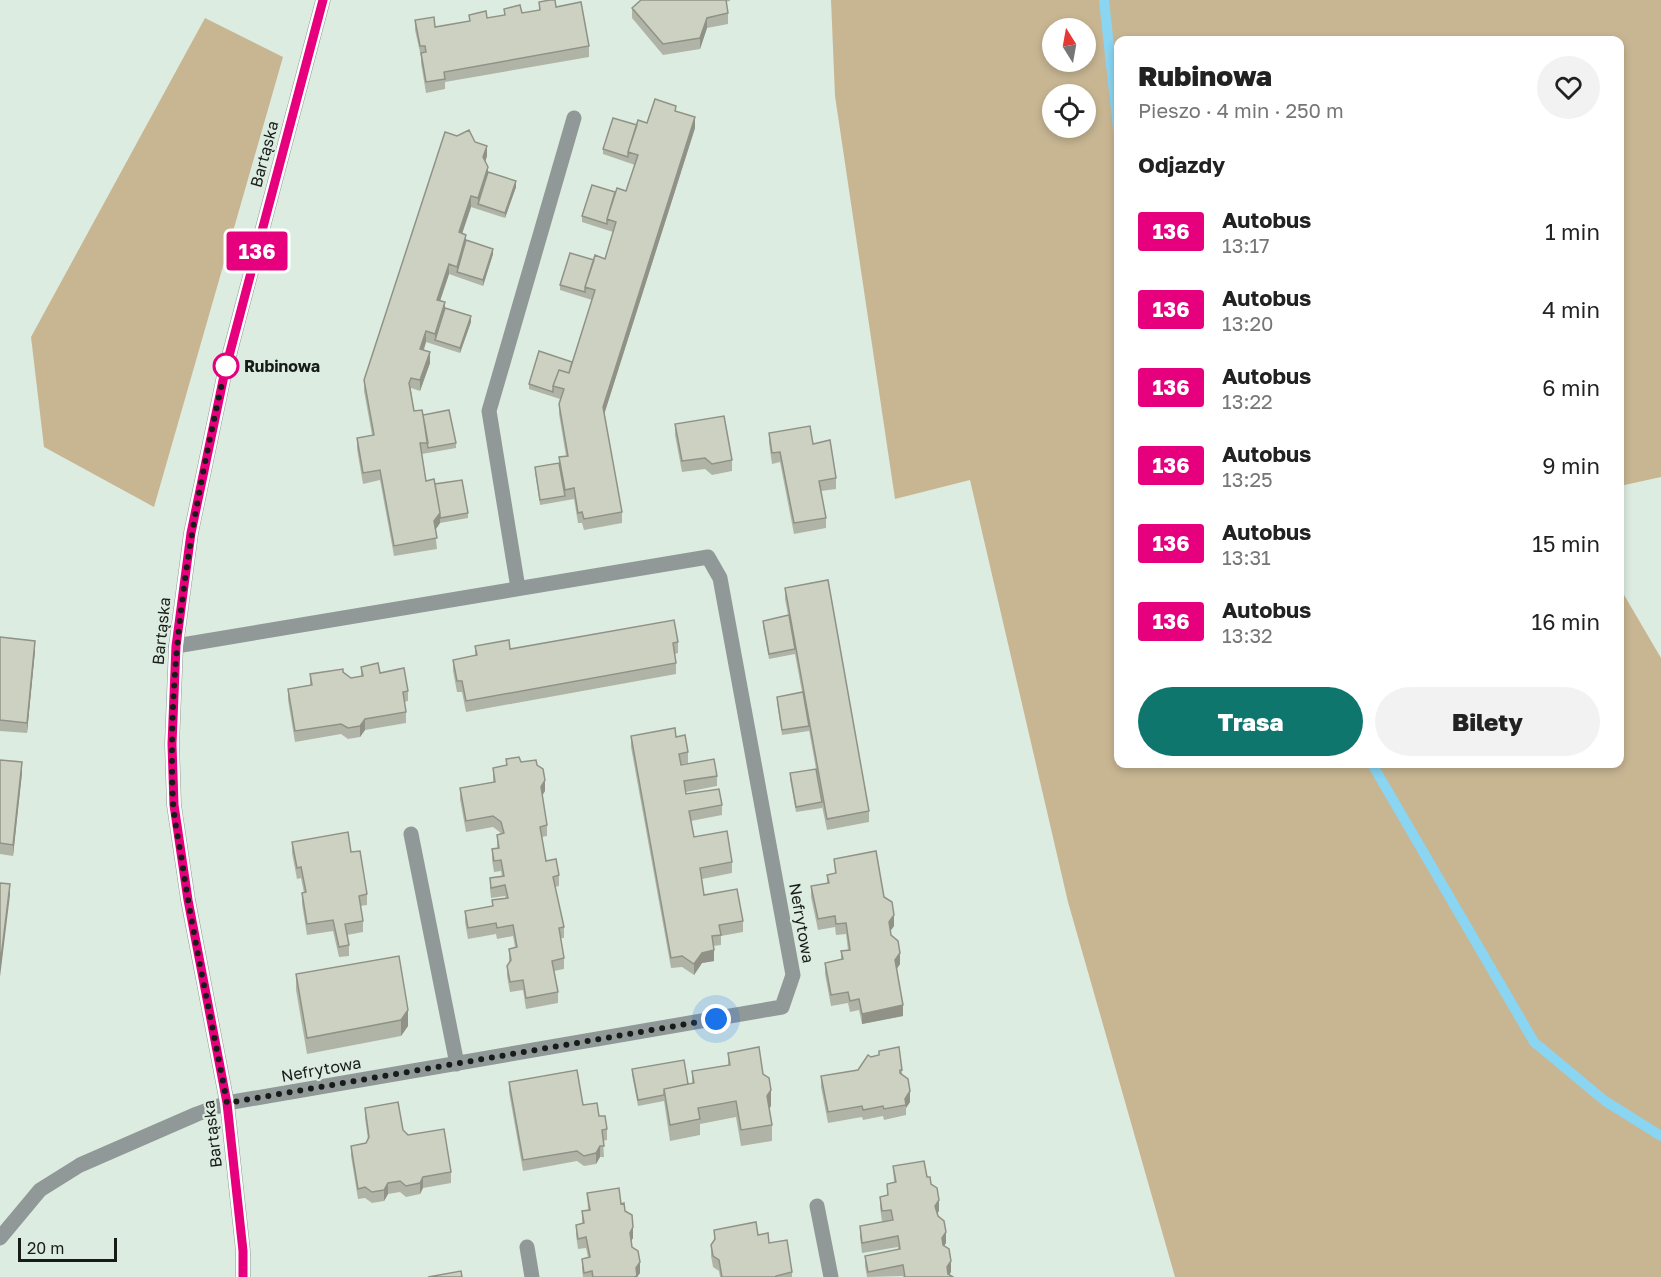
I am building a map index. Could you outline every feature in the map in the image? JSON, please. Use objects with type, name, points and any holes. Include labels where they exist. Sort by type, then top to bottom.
[{"type":"street","name":"Bartąska","points":[[243,1277],[243,1251],[227,1103],[188,900],[174,805],[172,744],[176,646],[191,533],[225,371],[323,0]]},
{"type":"street","points":[[176,646],[518,588],[489,411],[574,118]]},
{"type":"street","name":"Nefrytowa","points":[[0,1238],[40,1191],[80,1165],[197,1113],[227,1103],[782,1007],[793,975],[720,578],[708,557],[518,588]]},
{"type":"street","points":[[411,834],[457,1064]]},
{"type":"street","points":[[817,1206],[831,1277]]},
{"type":"street","points":[[526,1247],[532,1277]]},
{"type":"shaded area","points":[[831,0],[1661,0],[1661,477],[1624,485],[1624,36],[1114,36],[1114,768],[1624,768],[1624,595],[1661,658],[1661,1277],[1175,1277],[1068,902],[970,480],[895,499],[835,96]]},
{"type":"shaded area","points":[[205,18],[283,57],[154,507],[44,447],[31,337]]},
{"type":"building","points":[[555,0],[556,7],[581,2],[589,46],[444,72],[445,79],[426,82],[421,53],[426,52],[425,46],[420,46],[415,20],[434,17],[435,27],[470,21],[469,15],[486,11],[487,18],[505,15],[504,9],[520,5],[522,13],[540,10],[539,2]]},
{"type":"building","points":[[641,0],[726,0],[728,13],[707,18],[700,38],[663,44],[632,8]]},
{"type":"building","points":[[655,99],[676,106],[675,111],[695,117],[603,407],[622,512],[584,519],[582,512],[578,513],[574,488],[565,490],[559,457],[568,456],[559,404],[564,389],[553,386],[559,370],[569,373],[595,290],[585,287],[595,255],[605,259],[616,222],[607,219],[617,188],[626,191],[638,155],[628,152],[638,120],[647,123]]},
{"type":"building","points":[[613,118],[637,125],[628,157],[603,149]]},
{"type":"building","points":[[469,130],[475,142],[487,146],[483,157],[488,167],[478,198],[471,196],[459,232],[466,235],[457,267],[449,264],[437,300],[445,302],[435,334],[426,331],[420,349],[430,352],[420,380],[411,378],[409,383],[414,411],[422,410],[425,426],[428,443],[420,443],[426,481],[434,479],[440,513],[434,521],[437,538],[394,546],[380,470],[363,473],[357,438],[374,435],[364,380],[445,132],[457,136]]},
{"type":"building","points":[[488,172],[516,181],[505,213],[478,204]]},
{"type":"building","points":[[592,185],[615,192],[607,224],[582,216]]},
{"type":"building","points":[[466,240],[493,249],[483,280],[457,272]]},
{"type":"building","points":[[570,253],[594,260],[585,292],[560,285]]},
{"type":"building","points":[[445,308],[471,316],[460,348],[435,340]]},
{"type":"building","points":[[539,351],[572,362],[569,373],[559,370],[553,392],[529,384]]},
{"type":"building","points":[[449,410],[456,443],[428,448],[423,415]]},
{"type":"building","points":[[724,416],[732,460],[712,464],[705,458],[682,461],[675,424]]},
{"type":"building","points":[[810,426],[813,444],[830,440],[836,478],[819,481],[826,518],[794,523],[780,452],[772,453],[769,433]]},
{"type":"building","points":[[559,463],[565,496],[540,500],[535,467]]},
{"type":"building","points":[[462,480],[468,513],[440,518],[435,484]]},
{"type":"building","points":[[828,580],[869,811],[827,819],[785,588]]},
{"type":"building","points":[[789,615],[795,649],[769,654],[763,621]]},
{"type":"building","points":[[674,620],[678,642],[673,643],[676,663],[466,701],[462,681],[457,681],[453,660],[477,655],[475,646],[509,640],[510,649]]},
{"type":"building","points":[[0,637],[35,641],[27,723],[0,720]]},
{"type":"building","points":[[378,663],[380,673],[404,668],[408,691],[403,692],[406,712],[365,719],[360,726],[348,728],[341,724],[295,731],[288,689],[312,685],[310,674],[343,669],[343,672],[351,678],[363,676],[361,667]]},
{"type":"building","points":[[803,692],[809,726],[782,730],[777,697]]},
{"type":"building","points":[[675,728],[676,737],[685,735],[688,752],[679,754],[681,765],[714,759],[717,776],[684,781],[686,794],[719,789],[722,805],[689,811],[694,837],[727,831],[732,862],[700,868],[704,895],[737,889],[743,921],[719,925],[721,935],[712,936],[714,950],[702,953],[694,964],[682,956],[671,958],[631,736]]},
{"type":"building","points":[[519,757],[521,762],[536,760],[537,765],[543,769],[545,780],[541,787],[547,825],[540,827],[546,861],[556,859],[559,875],[553,877],[564,927],[559,928],[564,958],[552,961],[558,992],[526,998],[523,980],[510,982],[507,966],[511,960],[509,949],[517,947],[513,925],[497,928],[496,923],[468,928],[465,911],[493,906],[492,900],[508,898],[505,885],[491,888],[490,878],[504,876],[501,860],[494,861],[492,849],[499,848],[497,835],[504,833],[501,822],[493,816],[466,821],[460,788],[495,782],[493,768],[507,765],[506,759]]},
{"type":"building","points":[[0,760],[22,762],[13,845],[0,843]]},
{"type":"building","points":[[816,769],[822,802],[796,807],[790,773]]},
{"type":"building","points":[[348,832],[351,852],[360,851],[367,894],[359,896],[363,921],[345,924],[349,945],[339,947],[333,920],[307,924],[302,893],[306,892],[301,867],[297,868],[292,842]]},
{"type":"building","points":[[876,851],[884,897],[892,902],[894,915],[889,922],[891,935],[898,941],[900,953],[895,960],[903,1005],[862,1014],[859,999],[850,1001],[848,992],[831,995],[825,963],[843,959],[841,951],[850,950],[846,923],[836,924],[835,916],[818,919],[811,886],[829,883],[827,875],[836,873],[834,859]]},
{"type":"building","points":[[0,883],[10,884],[0,966]]},
{"type":"building","points":[[399,956],[408,1010],[401,1020],[307,1038],[296,974]]},
{"type":"building","points":[[759,1047],[763,1074],[769,1078],[771,1090],[767,1096],[772,1125],[741,1130],[736,1101],[698,1108],[700,1119],[670,1125],[664,1089],[694,1083],[692,1071],[730,1065],[728,1053]]},
{"type":"building","points":[[899,1047],[902,1070],[900,1073],[908,1079],[910,1091],[905,1099],[906,1105],[863,1110],[862,1106],[828,1112],[821,1076],[858,1070],[868,1055],[871,1057],[879,1055],[879,1051]]},
{"type":"building","points":[[684,1060],[688,1084],[664,1089],[664,1095],[638,1100],[632,1069]]},
{"type":"building","points":[[577,1070],[583,1105],[597,1103],[599,1116],[605,1116],[607,1129],[602,1130],[604,1146],[600,1146],[596,1153],[584,1156],[577,1151],[523,1160],[509,1082]]},
{"type":"building","points":[[398,1102],[403,1130],[408,1135],[444,1129],[451,1172],[423,1177],[420,1183],[406,1186],[400,1181],[388,1183],[384,1190],[372,1192],[365,1187],[358,1189],[351,1146],[366,1143],[369,1137],[365,1108]]},
{"type":"building","points":[[924,1161],[927,1177],[930,1177],[931,1184],[937,1188],[939,1200],[935,1206],[938,1216],[944,1221],[946,1232],[942,1238],[943,1245],[949,1249],[951,1261],[947,1267],[948,1274],[953,1277],[905,1277],[903,1265],[868,1272],[865,1256],[900,1249],[898,1236],[862,1243],[860,1226],[893,1220],[891,1210],[882,1211],[880,1197],[888,1195],[887,1184],[896,1182],[893,1166]]},
{"type":"building","points":[[619,1188],[621,1204],[624,1203],[625,1211],[632,1215],[633,1227],[630,1233],[632,1247],[638,1251],[640,1262],[636,1268],[637,1276],[593,1277],[592,1271],[584,1273],[582,1259],[590,1257],[586,1237],[578,1239],[576,1225],[584,1223],[582,1211],[590,1210],[587,1193]]},
{"type":"building","points":[[756,1222],[758,1235],[768,1233],[769,1243],[787,1240],[792,1272],[776,1277],[722,1277],[719,1260],[713,1256],[711,1245],[715,1239],[714,1230]]},
{"type":"building","points":[[461,1271],[462,1277],[428,1277]]},
{"type":"waterway","points":[[1104,0],[1114,92]]},
{"type":"waterway","points":[[1374,768],[1534,1042],[1605,1101],[1661,1136]]},
{"type":"bus line","name":"136","points":[[243,1277],[243,1251],[227,1103],[188,900],[174,805],[172,744],[176,646],[191,533],[225,371],[323,0]]},
{"type":"place","name":"Rubinowa","points":[[226,366]]},
{"type":"route","points":[[226,366],[191,533],[176,646],[172,744],[174,805],[188,900],[227,1103],[716,1019]]}]
